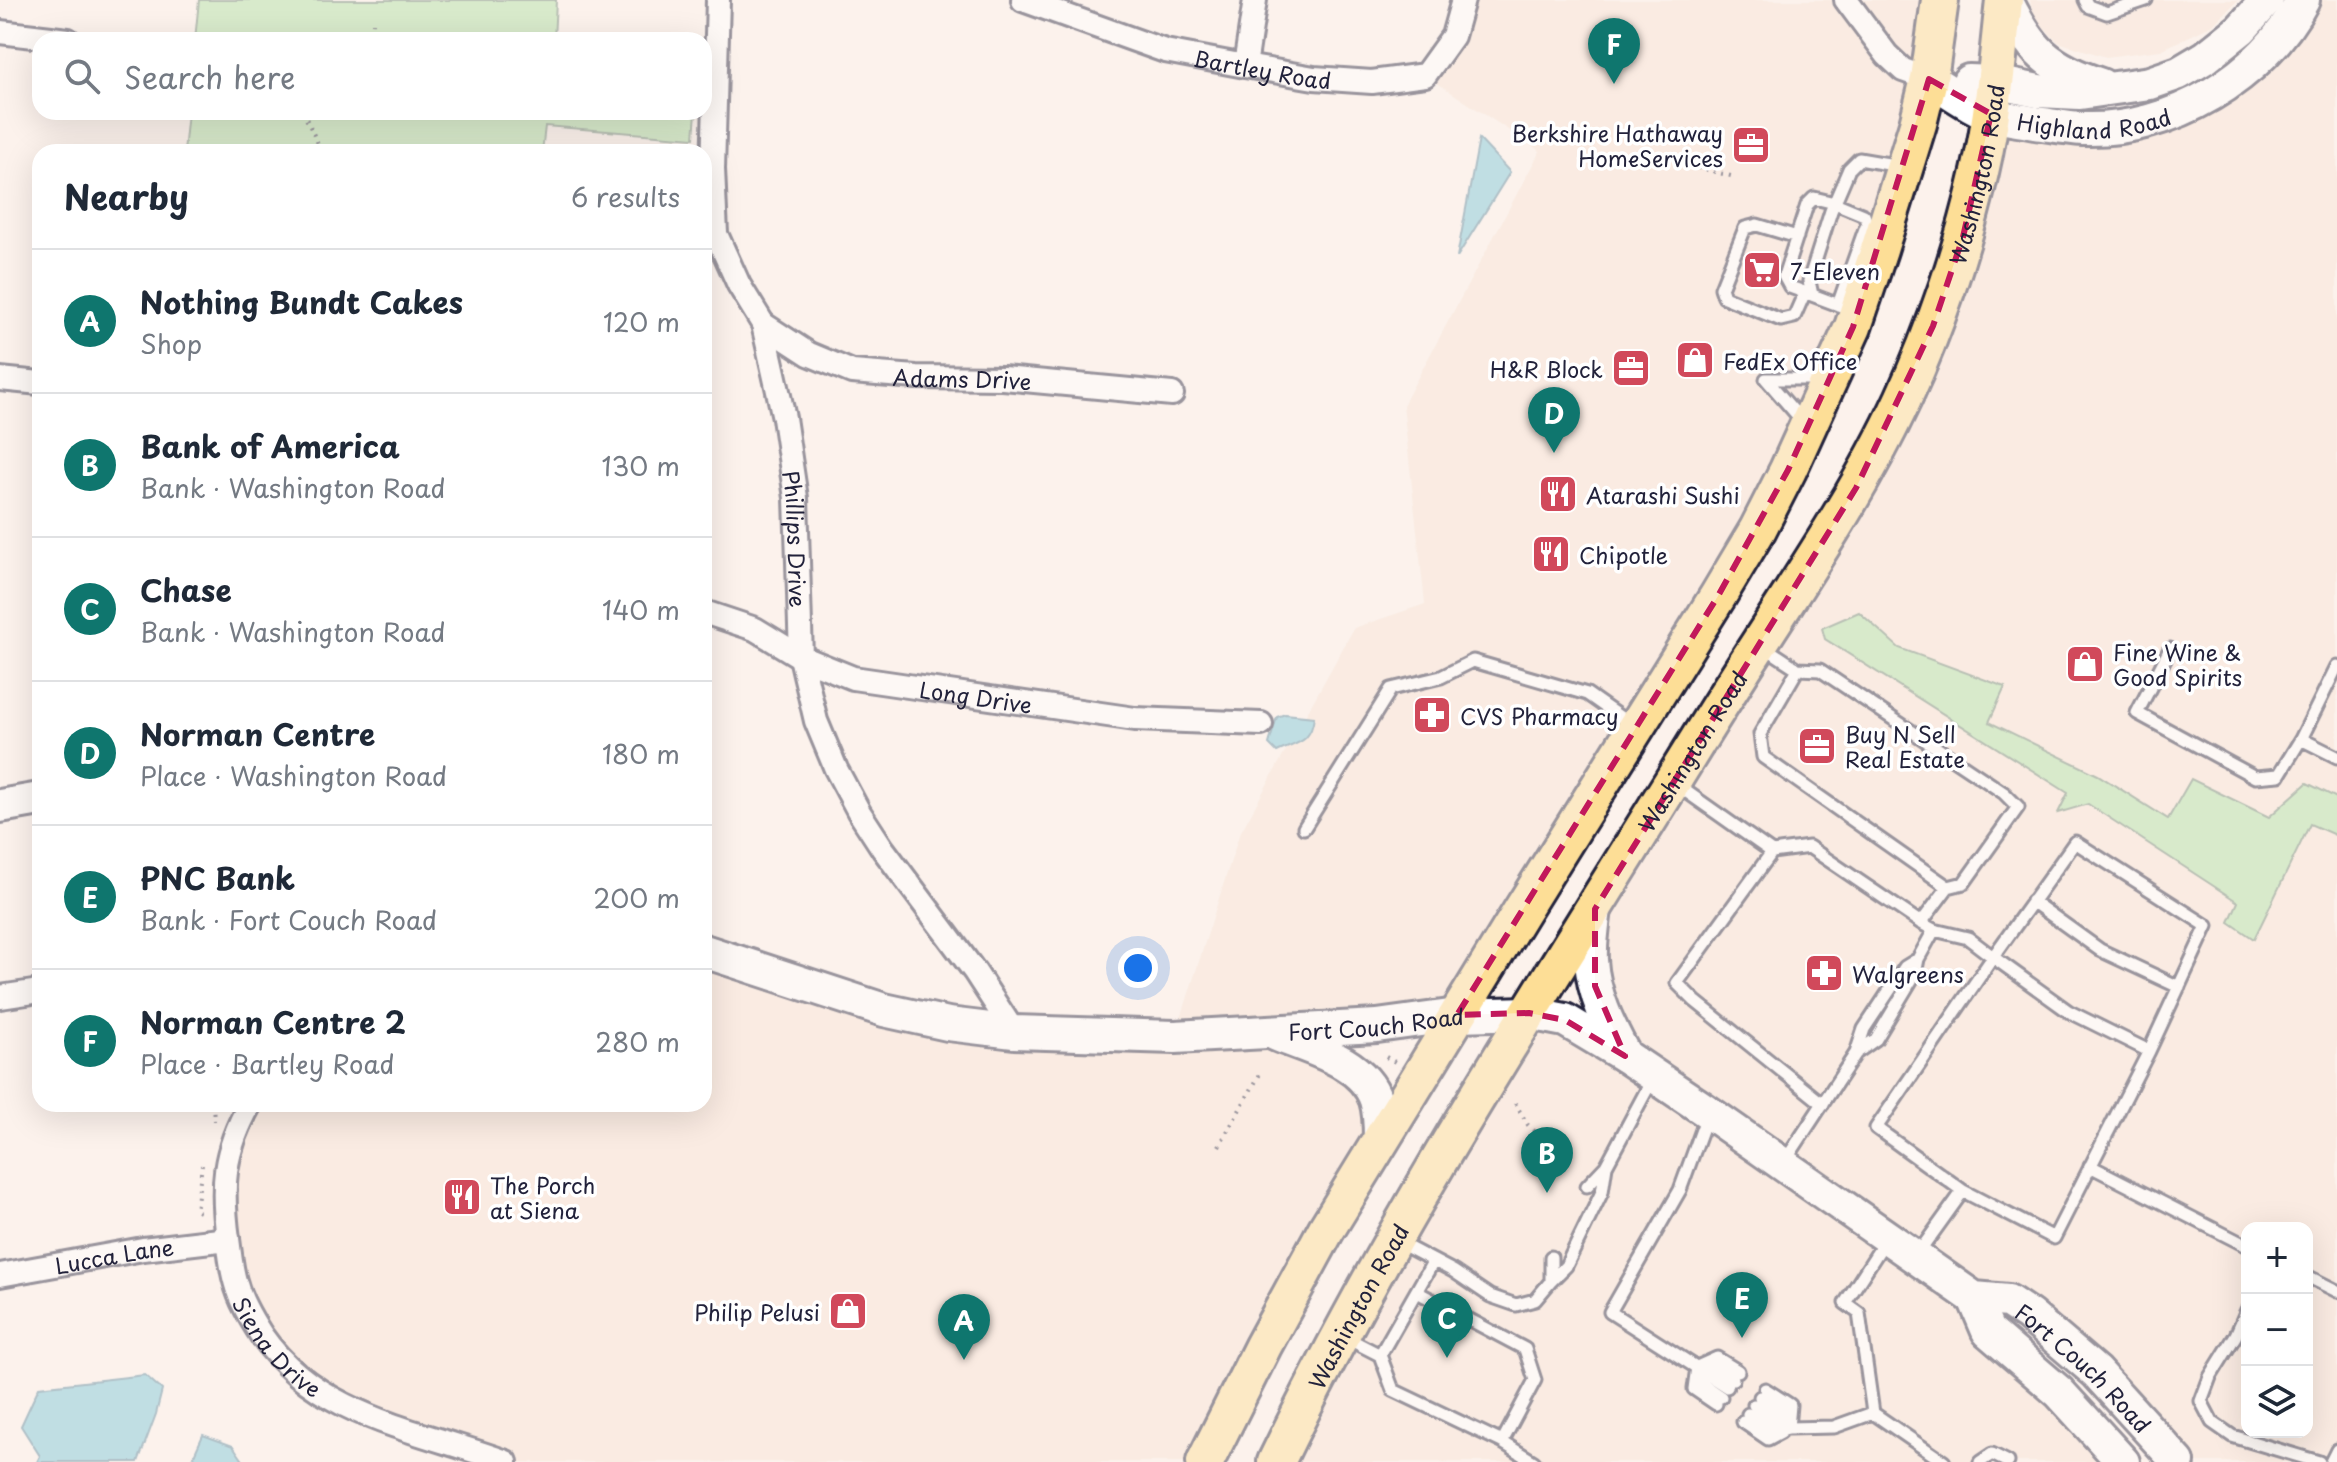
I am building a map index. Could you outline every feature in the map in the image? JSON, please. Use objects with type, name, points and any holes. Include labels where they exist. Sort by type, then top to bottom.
[{"type":"main road","points":[[1205,1462],[1326,1230],[1758,529],[1809,428],[1831,379],[1848,309],[1905,167],[1929,79],[1940,0]]},
{"type":"main road","name":"Washington Road","points":[[1276,1462],[1341,1335],[1473,1104],[1797,585],[1856,488],[1903,398],[1933,326],[1963,237],[1980,170],[1993,98],[2005,0]]},
{"type":"street","name":"Phillips Drive","points":[[718,0],[713,169],[716,234],[739,285],[763,324],[784,418],[796,498],[801,657],[816,721],[836,769],[859,812],[975,972],[1014,1032]]},
{"type":"street","name":"Bartley Road","points":[[1023,0],[1165,51],[1314,78],[1372,82],[1425,75],[1453,36],[1463,0]]},
{"type":"street","points":[[1245,66],[1255,0]]},
{"type":"street","points":[[1846,0],[1887,55],[1903,70],[1929,79]]},
{"type":"street","points":[[2005,0],[2026,37],[2047,60],[2076,77],[2112,89]]},
{"type":"street","name":"Highland Road","points":[[1993,98],[2038,91],[2080,93],[2112,89],[2150,83],[2179,73],[2206,57],[2241,29],[2267,0]]},
{"type":"street","name":"Highland Road","points":[[1929,79],[2085,129],[2147,122],[2227,86],[2279,38],[2303,0]]},
{"type":"street","points":[[0,32],[32,36]]},
{"type":"street","name":"Adams Drive","points":[[763,324],[809,354],[852,372],[916,377],[1003,378],[1172,394]]},
{"type":"street","points":[[0,379],[32,382]]},
{"type":"street","name":"Long Drive","points":[[712,615],[755,629],[801,657],[868,681],[1135,719],[1261,724]]},
{"type":"street","points":[[0,806],[32,800]]},
{"type":"street","points":[[1595,909],[1591,961],[1595,986],[1625,1056]]},
{"type":"street","name":"Fort Couch Road","points":[[712,954],[884,1010],[948,1024],[1014,1032],[1175,1037],[1377,1026],[1457,1015],[1529,1013],[1565,1020],[1708,1112],[1974,1298],[2008,1301],[2029,1315],[2096,1372],[2178,1462]]},
{"type":"street","points":[[0,997],[32,992]]},
{"type":"street","points":[[1270,1032],[1347,1065],[1365,1081],[1375,1097],[1380,1139]]},
{"type":"street","name":"Siena Drive","points":[[246,1112],[236,1131],[223,1191],[235,1283],[244,1305],[268,1344],[316,1390],[351,1410],[506,1462]]},
{"type":"street","name":"Lucca Lane","points":[[0,1275],[143,1249],[228,1239]]},
{"type":"street","name":"Fort Couch Road","points":[[1974,1298],[1988,1331],[2059,1392],[2123,1462]]},
{"type":"lane","points":[[2085,0],[2088,6],[2107,13],[2146,0]]},
{"type":"lane","points":[[1797,237],[1757,225],[1745,228],[1721,288],[1724,297],[1781,320],[1794,317],[1808,293],[1809,281],[1849,169],[1859,159],[1905,167]]},
{"type":"lane","points":[[1814,198],[1835,203],[1864,215],[1867,223],[1848,309],[1790,287],[1784,276],[1807,205],[1814,198]]},
{"type":"lane","points":[[1809,428],[1766,379],[1831,379]]},
{"type":"lane","points":[[1759,644],[1798,669],[1820,670],[2004,793],[2018,807],[1964,883],[1948,887],[1921,923]]},
{"type":"lane","points":[[2170,649],[2137,713],[2255,777],[2279,775],[2301,739],[2337,666]]},
{"type":"lane","points":[[1304,828],[1391,689],[1441,677],[1473,661],[1587,694],[1634,728]]},
{"type":"lane","points":[[1798,669],[1760,734],[1763,757],[1948,887]]},
{"type":"lane","points":[[2301,739],[2337,757]]},
{"type":"lane","points":[[1672,782],[1772,852],[1809,847],[1921,923],[1934,930],[1968,938],[2068,1011],[2149,1051]]},
{"type":"lane","points":[[2075,842],[2207,926],[2149,1051],[2054,1238],[1963,1191],[1876,1128],[1993,957],[2075,842]]},
{"type":"lane","points":[[1772,852],[1677,983],[1823,1104]]},
{"type":"lane","points":[[2032,901],[2100,950],[2179,987]]},
{"type":"lane","points":[[1783,1164],[1856,1053],[1864,1029],[1905,967],[1918,959],[1934,930]]},
{"type":"lane","points":[[1587,1186],[1606,1166],[1654,1076]]},
{"type":"lane","points":[[1697,1367],[1699,1382],[1727,1387],[1712,1365],[1697,1367],[1610,1312],[1680,1190],[1708,1112]]},
{"type":"lane","points":[[1394,1240],[1453,1271],[1490,1296],[1516,1305],[1535,1300],[1566,1266],[1602,1192],[1606,1166]]},
{"type":"lane","points":[[2090,1166],[2241,1243]]},
{"type":"lane","points":[[1915,1257],[1963,1191]]},
{"type":"lane","points":[[1887,1238],[1845,1303],[1859,1313],[1873,1413],[1944,1462]]},
{"type":"lane","points":[[1551,1257],[1551,1281]]},
{"type":"lane","points":[[1380,1355],[1433,1262]]},
{"type":"lane","points":[[2313,1279],[2337,1291]]},
{"type":"lane","points":[[1417,1292],[1525,1349],[1535,1380],[1502,1442]]},
{"type":"lane","points":[[2241,1324],[2210,1377],[2201,1401],[2212,1422],[2232,1436],[2319,1462]]},
{"type":"lane","points":[[1341,1335],[1380,1355],[1393,1390],[1502,1442],[1534,1462]]},
{"type":"lane","points":[[1754,1405],[1768,1439],[1788,1428],[1834,1427],[1873,1413]]},
{"type":"lane","points":[[1754,1405],[1788,1428]]},
{"type":"lane","points":[[1754,1405],[1790,1405],[1788,1428]]},
{"type":"lane","points":[[2331,1462],[2337,1450]]},
{"type":"lane","points":[[1980,1462],[1992,1454],[2008,1462]]},
{"type":"path","points":[[372,32],[373,23]]},
{"type":"path","points":[[307,120],[318,144]]},
{"type":"path","points":[[1659,158],[1735,177]]},
{"type":"path","points":[[1219,1146],[1260,1074]]},
{"type":"path","points":[[1515,1103],[1528,1125],[1548,1145]]},
{"type":"highlighted area","points":[[1929,79],[1991,114],[1963,237],[1933,326],[1856,488],[1595,909],[1595,986],[1625,1056],[1565,1020],[1529,1013],[1457,1015],[1718,596],[1788,470],[1853,327]]},
{"type":"shaded area","points":[[1463,0],[1940,0],[1831,379],[1457,1015],[1272,1033],[1347,1065],[1379,1115],[1205,1462],[491,1462],[369,1417],[268,1344],[225,1220],[248,1112],[712,1112],[712,954],[884,1010],[1175,1037],[1239,835],[1354,628],[1425,604],[1403,405],[1540,151],[1425,75]]},
{"type":"shaded area","points":[[2030,0],[2238,0],[2213,25],[2161,50],[2106,57],[2058,42],[2033,16]]},
{"type":"shaded area","points":[[2303,0],[2337,0],[2337,1462],[2178,1462],[2096,1372],[1975,1298],[2123,1462],[1276,1462],[1529,1013],[1624,1055],[1592,941],[1856,488],[1991,114],[2171,113]]},
{"type":"green space","points":[[199,0],[556,0],[554,32],[196,32]]},
{"type":"green space","points":[[187,120],[695,120],[694,138],[545,126],[543,144],[185,144]]},
{"type":"green space","points":[[1859,612],[1899,648],[2005,687],[1989,722],[2098,775],[2168,819],[2191,779],[2269,817],[2307,783],[2337,798],[2337,836],[2310,824],[2254,939],[2229,922],[2238,902],[2088,804],[2058,813],[2068,793],[1825,639],[1822,628]]},
{"type":"water","points":[[1479,139],[1510,172],[1457,257]]},
{"type":"water","points":[[1285,714],[1314,717],[1307,737],[1277,752],[1269,744],[1277,717]]},
{"type":"water","points":[[145,1375],[162,1390],[138,1462],[37,1462],[40,1456],[21,1426],[39,1387]]},
{"type":"water","points":[[203,1435],[233,1446],[244,1462],[191,1462]]},
{"type":"place","name":"Norman Centre 2","points":[[1614,84]]},
{"type":"place","name":"Berkshire Hathaway HomeServices","points":[[1751,145]]},
{"type":"place","name":"7-Eleven","points":[[1762,270]]},
{"type":"place","name":"FedEx Office","points":[[1695,360]]},
{"type":"place","name":"H&R Block","points":[[1631,368]]},
{"type":"place","name":"Norman Centre","points":[[1554,453]]},
{"type":"place","name":"Atarashi Sushi","points":[[1558,494]]},
{"type":"place","name":"Chipotle","points":[[1551,554]]},
{"type":"place","name":"Fine Wine & Good Spirits","points":[[2085,664]]},
{"type":"place","name":"CVS Pharmacy","points":[[1432,715]]},
{"type":"place","name":"Buy N Sell Real Estate","points":[[1817,746]]},
{"type":"place","name":"Walgreens","points":[[1824,973]]},
{"type":"place","name":"Bank of America","points":[[1547,1193]]},
{"type":"place","name":"The Porch at Siena","points":[[462,1197]]},
{"type":"place","name":"Philip Pelusi","points":[[848,1311]]},
{"type":"place","name":"PNC Bank","points":[[1742,1338]]},
{"type":"place","name":"Chase","points":[[1447,1358]]},
{"type":"place","name":"Nothing Bundt Cakes","points":[[964,1360]]}]
